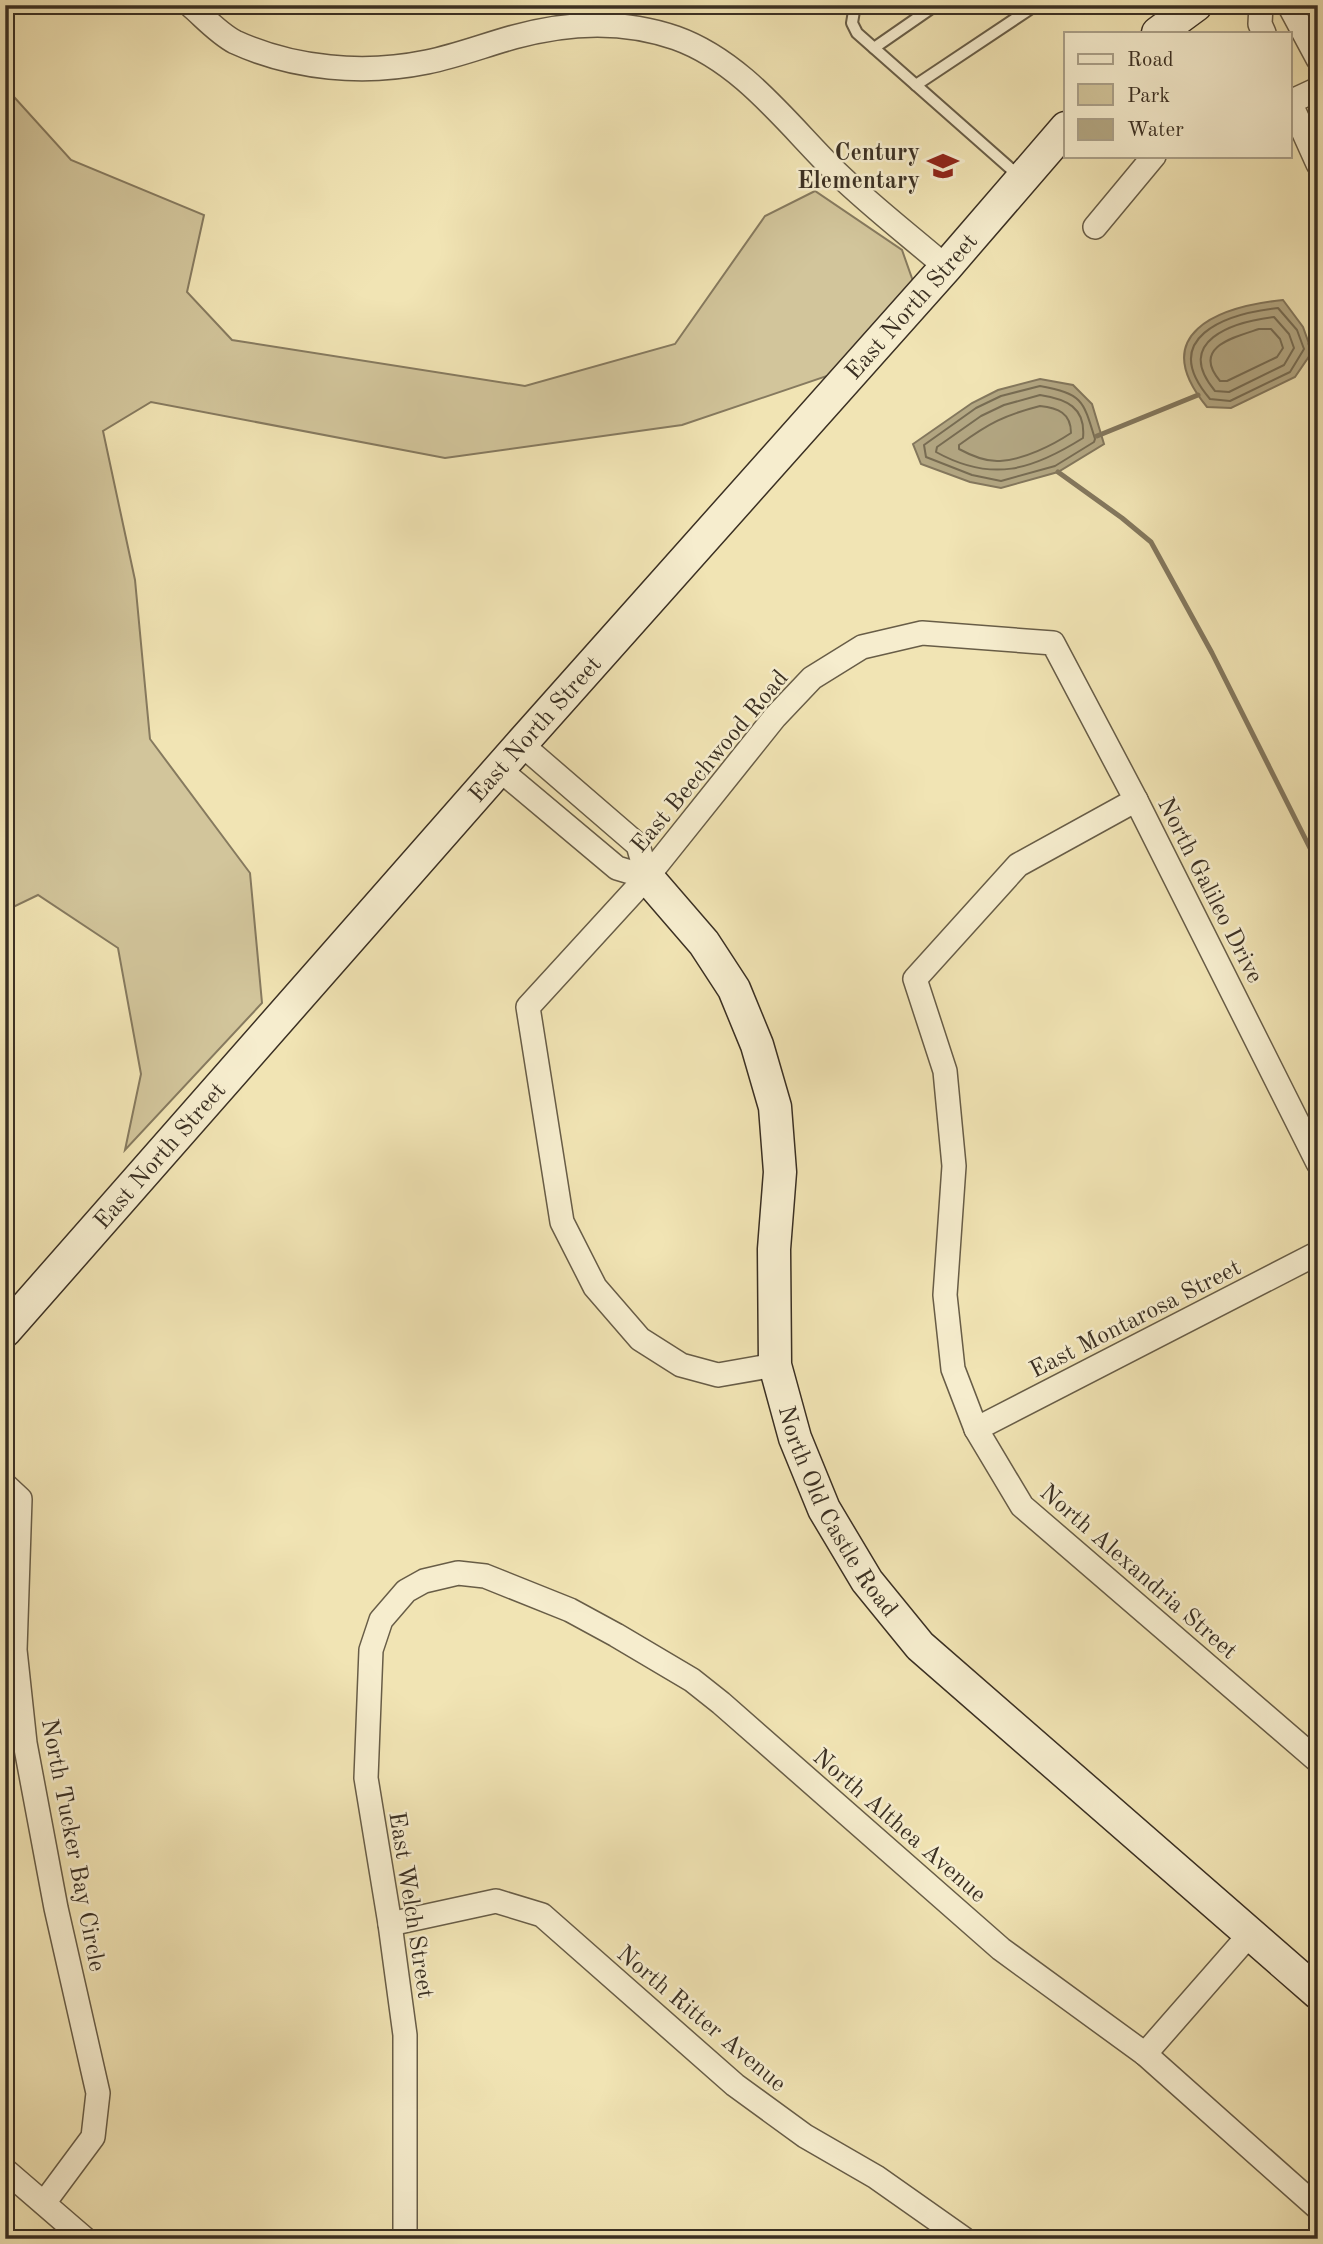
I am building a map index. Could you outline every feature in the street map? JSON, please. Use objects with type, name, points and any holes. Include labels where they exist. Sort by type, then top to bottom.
[{"type":"street","points":[[190,5],[234,41],[290,60],[340,69],[389,69],[429,62],[517,36],[578,24],[630,26],[677,38],[716,58],[749,83],[839,175],[946,267]]},
{"type":"street","points":[[1159,32],[1196,5]]},
{"type":"street","points":[[1261,5],[1260,24],[1264,32]]},
{"type":"street","points":[[1289,5],[1318,59]]},
{"type":"street","points":[[1292,101],[1318,89]]},
{"type":"street","points":[[1292,106],[1318,163]]},
{"type":"street","name":"East North Street","points":[[5,1331],[1064,130]]},
{"type":"street","points":[[1095,227],[1152,158]]},
{"type":"street","name":"East Beechwood Road","points":[[775,1365],[718,1375],[681,1364],[640,1339],[595,1287],[562,1222],[528,1007],[647,877],[775,717],[812,678],[862,647],[922,633],[1052,643]]},
{"type":"street","name":"North Galileo Drive","points":[[1052,643],[1136,800],[1318,1163]]},
{"type":"street","points":[[521,744],[638,845],[647,877]]},
{"type":"street","points":[[499,769],[617,868],[647,877]]},
{"type":"street","name":"North Alexandria Street","points":[[1136,800],[1018,865],[915,979],[944,1071],[954,1166],[944,1295],[953,1369],[976,1429],[1022,1506],[1318,1761]]},
{"type":"street","name":"North Old Castle Road","points":[[647,877],[704,943],[734,989],[757,1045],[775,1107],[780,1172],[774,1250],[775,1365],[795,1438],[824,1509],[867,1581],[920,1646],[1318,1993]]},
{"type":"street","name":"East Montarosa Street","points":[[976,1429],[1318,1253]]},
{"type":"street","name":"North Tucker Bay Circle","points":[[5,1485],[20,1499],[15,1650],[25,1743],[56,1908],[98,2093],[93,2137],[44,2203]]},
{"type":"street","name":"North Althea Avenue","points":[[406,1591],[424,1581],[445,1575],[485,1576],[616,1634],[682,1674],[721,1703],[1001,1949],[1145,2054],[1318,2208]]},
{"type":"street","name":"East Welch Street","points":[[405,2239],[405,2035],[366,1778],[371,1650],[381,1620],[406,1591]]},
{"type":"street","name":"North Ritter Avenue","points":[[390,1924],[496,1901],[542,1916],[735,2085],[804,2136],[876,2177],[964,2239]]},
{"type":"street","points":[[1145,2054],[1250,1934]]},
{"type":"street","points":[[5,2170],[85,2239]]},
{"type":"lane","points":[[855,5],[852,23],[857,33],[1021,178]]},
{"type":"lane","points":[[874,48],[936,5]]},
{"type":"lane","points":[[916,85],[1036,5]]},
{"type":"green space","points":[[5,87],[71,160],[204,215],[187,292],[232,340],[525,386],[675,344],[765,216],[815,191],[902,250],[914,284],[830,375],[682,425],[445,458],[151,402],[103,431],[135,580],[150,739],[250,873],[262,1003],[125,1150],[141,1074],[118,948],[38,895],[5,911]]},
{"type":"water","points":[[1283,300],[1303,327],[1312,352],[1295,377],[1231,408],[1207,407],[1190,382],[1184,360],[1187,343],[1198,329],[1214,318],[1235,309]]},
{"type":"water","points":[[1040,379],[1073,385],[1092,404],[1104,444],[1058,472],[1001,488],[970,482],[921,464],[913,444],[972,403],[998,390]]},
{"type":"waterway","points":[[1310,344],[1318,340]]},
{"type":"waterway","points":[[1097,436],[1198,395]]},
{"type":"waterway","points":[[1058,472],[1151,542],[1212,653],[1318,864]]},
{"type":"place","name":"Century Elementary","points":[[943,166]]}]
